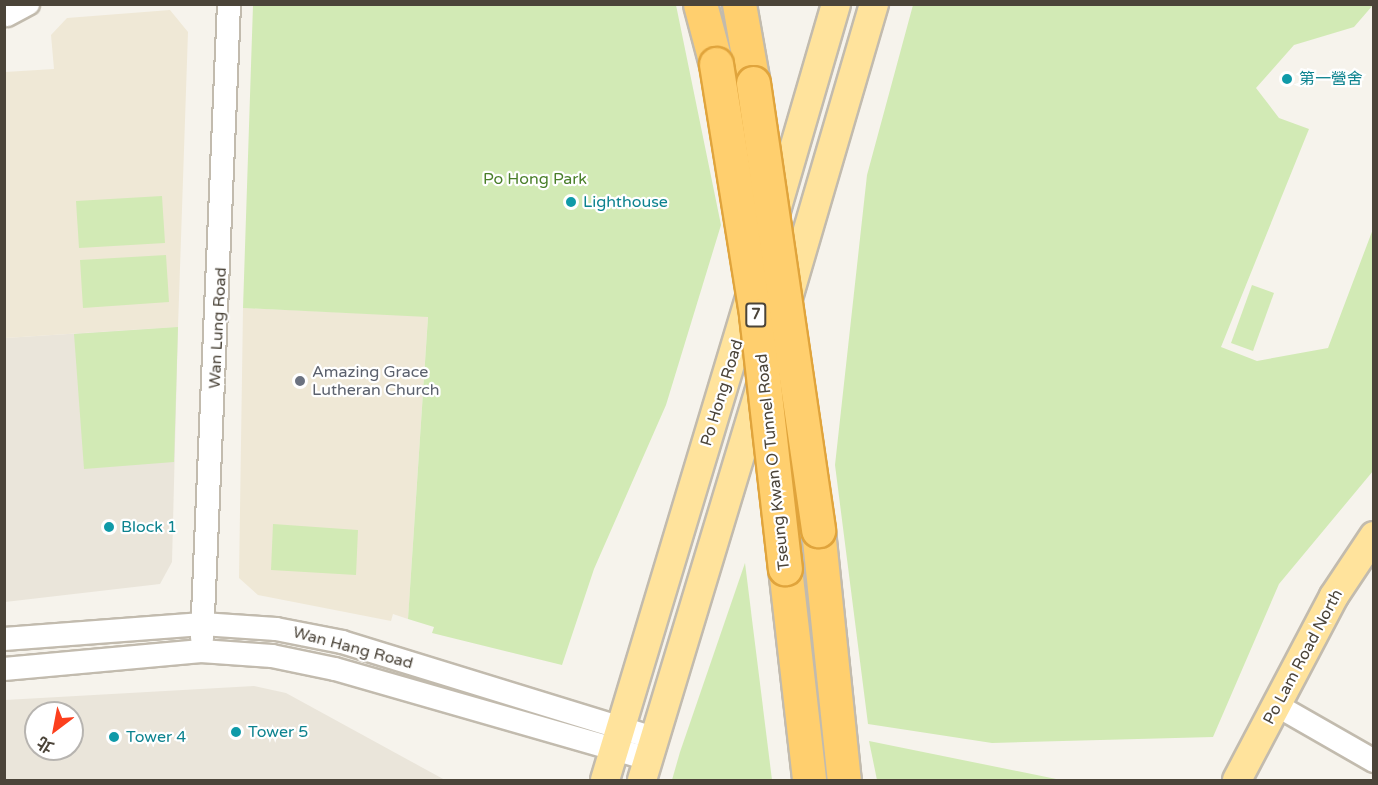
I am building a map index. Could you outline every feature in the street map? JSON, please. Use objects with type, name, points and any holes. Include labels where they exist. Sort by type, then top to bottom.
[{"type":"highway","name":"Tseung Kwan O Tunnel Road","points":[[700,4],[716,64],[756,315],[809,780]]},
{"type":"highway","name":"Tseung Kwan O Tunnel Road","points":[[739,4],[789,306],[818,530],[844,780]]},
{"type":"main road","name":"Po Hong Road","points":[[605,780],[837,4]]},
{"type":"main road","points":[[649,759],[874,4]]},
{"type":"main road","name":"Po Lam Road North","points":[[1237,780],[1334,596],[1374,536]]},
{"type":"street","points":[[7,15],[28,4]]},
{"type":"street","name":"Wan Lung Road","points":[[201,651],[228,4]]},
{"type":"street","name":"Wan Hang Road","points":[[4,639],[202,624],[276,629],[342,642],[618,738],[649,759]]},
{"type":"street","name":"Wan Hang Road","points":[[4,669],[201,651],[272,656],[335,669],[618,738]]},
{"type":"street","points":[[1278,706],[1374,761]]},
{"type":"shaded area","points":[[170,10],[188,32],[178,327],[5,338],[5,72],[54,69],[51,35],[67,18]]},
{"type":"shaded area","points":[[243,308],[428,316],[408,619],[393,614],[391,621],[258,595],[239,578]]},
{"type":"shaded area","points":[[178,327],[172,562],[160,584],[5,602],[5,338]]},
{"type":"shaded area","points":[[254,686],[286,693],[445,780],[5,780],[5,700]]},
{"type":"green space","name":"Po Hong Park","points":[[253,5],[676,5],[721,225],[666,405],[594,569],[562,665],[432,633],[434,627],[408,619],[428,317],[243,308]]},
{"type":"green space","points":[[913,5],[1373,5],[1354,27],[1294,45],[1256,88],[1279,118],[1309,129],[1221,347],[1257,361],[1328,348],[1373,229],[1373,471],[1279,584],[1213,737],[992,743],[868,724],[835,465],[867,175]]},
{"type":"green space","points":[[162,196],[165,243],[79,248],[76,201]]},
{"type":"green space","points":[[166,255],[169,302],[83,308],[80,260]]},
{"type":"green space","points":[[1252,285],[1274,293],[1253,351],[1231,343]]},
{"type":"green space","points":[[178,327],[174,462],[84,469],[74,334]]},
{"type":"green space","points":[[273,524],[358,530],[356,575],[271,570]]},
{"type":"green space","points":[[745,563],[772,780],[672,780],[680,752]]},
{"type":"green space","points":[[869,741],[1061,780],[877,780]]},
{"type":"place","name":"第一營舍","points":[[1287,79]]},
{"type":"place","name":"Lighthouse","points":[[571,202]]},
{"type":"place","name":"Amazing Grace Lutheran Church","points":[[300,381]]},
{"type":"place","name":"Block 1","points":[[109,527]]},
{"type":"place","name":"Tower 5","points":[[236,732]]},
{"type":"place","name":"Tower 4","points":[[114,737]]}]
